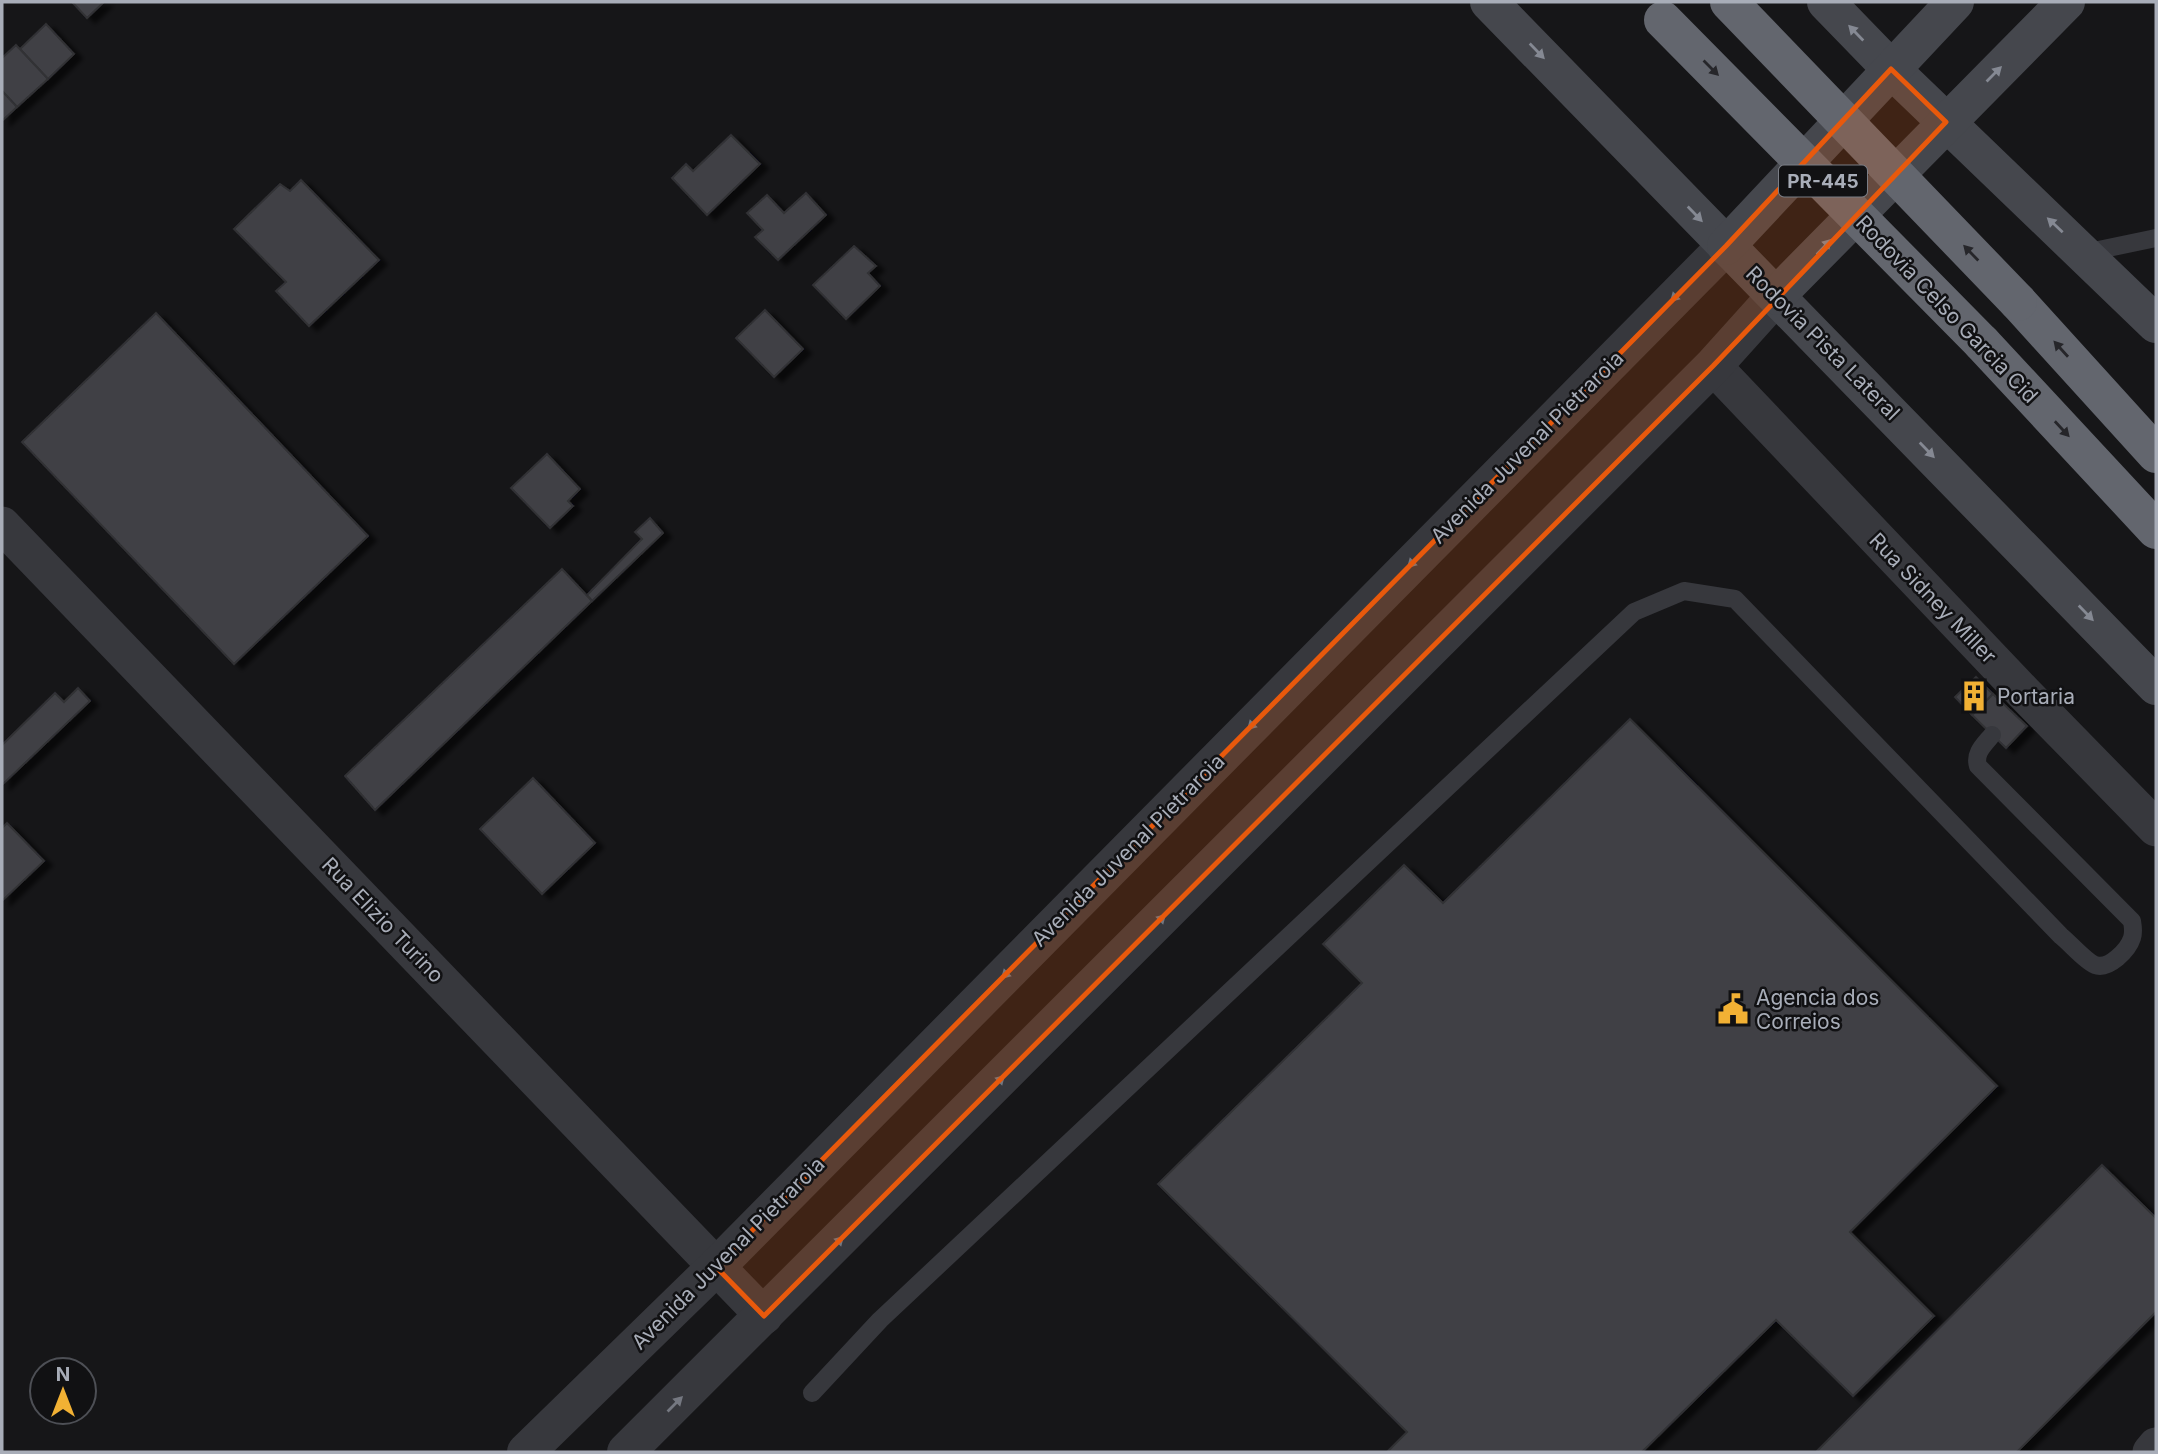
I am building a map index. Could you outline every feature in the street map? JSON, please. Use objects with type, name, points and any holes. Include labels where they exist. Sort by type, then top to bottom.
[{"type":"highway","name":"PR-445","points":[[1729,2],[2018,302],[2156,454]]},
{"type":"highway","name":"Rodovia Celso Garcia Cid","points":[[1654,11],[1982,343],[2156,530]]},
{"type":"main road","name":"Rodovia Pista Lateral","points":[[1489,2],[2156,685]]},
{"type":"main road","points":[[1826,2],[1891,69],[2156,324]]},
{"type":"main road","points":[[1726,246],[1955,2]]},
{"type":"main road","points":[[1776,296],[2066,2]]},
{"type":"street","name":"Avenida Juvenal Pietraroia","points":[[526,1452],[716,1267],[1726,246]]},
{"type":"street","points":[[626,1452],[1713,366],[1776,296]]},
{"type":"street","name":"Rua Sidney Miller","points":[[1713,366],[2017,702],[2156,828]]},
{"type":"street","name":"Rua Elizio Turino","points":[[2,525],[764,1316]]},
{"type":"street","points":[[2151,1452],[2156,1446]]},
{"type":"lane","points":[[2084,253],[2156,238]]},
{"type":"lane","points":[[812,1393],[880,1320],[1634,612],[1684,591],[1735,599],[2061,936],[2094,965],[2112,963],[2132,940],[2132,921],[1978,766],[1975,759],[1978,752],[1992,735]]},
{"type":"highlighted area","points":[[1891,69],[1946,122],[1713,366],[764,1316],[716,1267],[1726,246]]},
{"type":"building","points":[[72,2],[104,2],[87,18]]},
{"type":"building","points":[[46,24],[74,54],[48,79],[20,49]]},
{"type":"building","points":[[16,45],[48,79],[17,107],[2,91],[2,58]]},
{"type":"building","points":[[2,91],[17,107],[2,121]]},
{"type":"building","points":[[731,135],[760,164],[707,215],[672,178],[686,164],[693,171]]},
{"type":"building","points":[[301,180],[379,260],[309,326],[276,291],[286,282],[234,229],[280,184],[290,191]]},
{"type":"building","points":[[806,193],[826,215],[778,260],[755,237],[763,230],[747,213],[767,195],[784,213]]},
{"type":"building","points":[[854,246],[876,266],[868,273],[880,286],[846,319],[813,285]]},
{"type":"building","points":[[765,310],[803,349],[774,377],[736,338]]},
{"type":"building","points":[[156,313],[368,536],[234,664],[22,442]]},
{"type":"building","points":[[547,454],[580,489],[568,501],[573,506],[550,528],[511,488]]},
{"type":"building","points":[[650,518],[663,533],[592,601],[587,595],[642,539],[635,532]]},
{"type":"building","points":[[562,569],[592,601],[375,810],[345,776]]},
{"type":"building","name":"Portaria","points":[[1976,677],[1993,694],[1972,715],[1955,697]]},
{"type":"building","points":[[78,688],[90,701],[2,785],[2,745],[55,693],[64,702]]},
{"type":"building","points":[[1993,694],[2027,726],[2006,748],[1972,715]]},
{"type":"building","points":[[1630,719],[1997,1086],[1850,1232],[1934,1316],[1853,1396],[1776,1320],[1642,1452],[1387,1452],[1407,1432],[1158,1184],[1362,983],[1323,944],[1404,865],[1443,903]]},
{"type":"building","points":[[533,778],[595,843],[542,894],[480,829]]},
{"type":"building","points":[[7,823],[44,861],[2,901],[2,828]]},
{"type":"building","points":[[2102,1165],[2156,1218],[2156,1312],[2017,1452],[1816,1452]]},
{"type":"place","name":"Portaria","points":[[1974,696]]},
{"type":"place","name":"Agencia dos Correios","points":[[1733,1009]]}]
